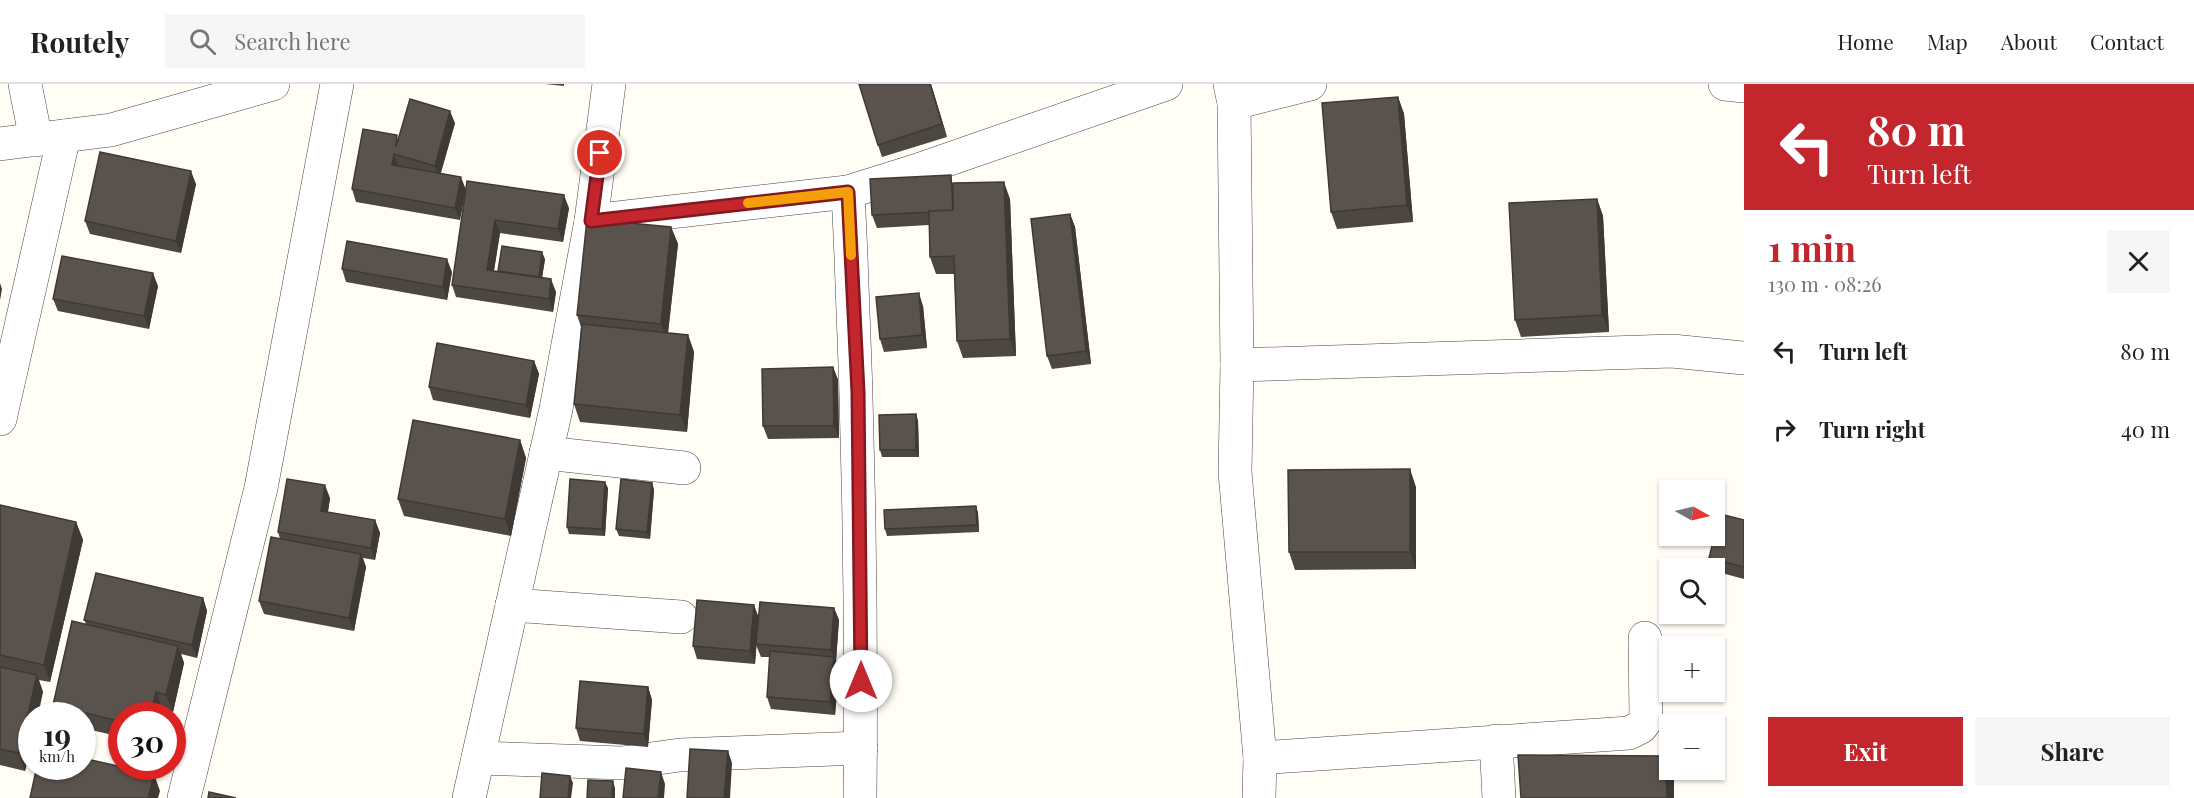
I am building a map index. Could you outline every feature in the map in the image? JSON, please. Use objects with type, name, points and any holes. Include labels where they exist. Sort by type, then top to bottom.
[{"type":"street","points":[[0,419],[50,138],[25,84]]},
{"type":"street","points":[[0,144],[111,130],[273,84]]},
{"type":"street","points":[[184,798],[261,488],[337,84]]},
{"type":"street","points":[[469,798],[546,453],[591,221],[609,84]]},
{"type":"street","points":[[591,221],[848,192],[1166,84]]},
{"type":"street","points":[[1259,798],[1260,758],[1235,472],[1237,365],[1232,94],[1310,84]]},
{"type":"street","points":[[1725,84],[1744,86]]},
{"type":"street","points":[[848,192],[858,403],[862,593],[860,798]]},
{"type":"street","points":[[1237,365],[1672,351],[1744,358]]},
{"type":"street","points":[[546,453],[684,468]]},
{"type":"street","points":[[512,605],[681,617]]},
{"type":"street","points":[[1260,758],[1629,733],[1641,727],[1647,709],[1645,638]]},
{"type":"street","points":[[1496,741],[1499,798]]},
{"type":"street","points":[[478,758],[622,763],[680,755],[861,748]]},
{"type":"building","points":[[859,84],[930,84],[942,124],[878,145]]},
{"type":"building","points":[[1398,97],[1407,205],[1331,212],[1322,103]]},
{"type":"building","points":[[410,99],[450,111],[435,166],[394,154],[392,165],[461,177],[455,208],[352,189],[363,129],[397,135],[396,147]]},
{"type":"building","points":[[100,152],[191,171],[176,241],[85,221]]},
{"type":"building","points":[[951,175],[953,211],[872,215],[870,179]]},
{"type":"building","points":[[467,181],[564,195],[558,229],[495,220],[487,270],[551,279],[549,299],[452,285]]},
{"type":"building","points":[[1004,182],[1010,339],[957,341],[954,256],[930,257],[929,211],[953,210],[953,183]]},
{"type":"building","points":[[1597,199],[1602,315],[1515,320],[1509,203]]},
{"type":"building","points":[[1070,214],[1086,351],[1047,356],[1031,219]]},
{"type":"building","points":[[587,219],[671,227],[661,324],[577,315]]},
{"type":"building","points":[[347,241],[447,259],[443,287],[342,269]]},
{"type":"building","points":[[502,246],[542,252],[539,277],[498,271]]},
{"type":"building","points":[[62,256],[153,273],[144,316],[53,299]]},
{"type":"building","points":[[919,293],[922,335],[880,339],[876,297]]},
{"type":"building","points":[[582,324],[688,335],[680,415],[574,404]]},
{"type":"building","points":[[437,343],[534,361],[526,405],[429,387]]},
{"type":"building","points":[[833,367],[834,426],[763,426],[762,369]]},
{"type":"building","points":[[916,414],[916,450],[880,450],[879,415]]},
{"type":"building","points":[[413,420],[520,440],[505,519],[398,499]]},
{"type":"building","points":[[1410,469],[1410,552],[1289,552],[1288,470]]},
{"type":"building","points":[[287,479],[325,485],[321,511],[375,520],[371,548],[278,532]]},
{"type":"building","points":[[570,479],[605,482],[602,529],[567,527]]},
{"type":"building","points":[[621,479],[652,483],[647,532],[616,529]]},
{"type":"building","points":[[0,505],[76,522],[44,665],[0,655]]},
{"type":"building","points":[[976,506],[977,525],[885,529],[884,510]]},
{"type":"building","points":[[1725,515],[1744,520],[1744,567],[1725,562],[1725,558],[1709,558],[1712,546],[1725,546]]},
{"type":"building","points":[[271,537],[361,554],[349,618],[259,601]]},
{"type":"building","points":[[96,573],[203,598],[192,645],[84,620]]},
{"type":"building","points":[[697,600],[754,605],[750,651],[693,646]]},
{"type":"building","points":[[760,602],[834,608],[831,650],[756,644]]},
{"type":"building","points":[[72,621],[178,646],[166,695],[156,692],[154,702],[108,702],[108,719],[96,716],[96,702],[54,702]]},
{"type":"building","points":[[770,651],[834,657],[830,702],[767,697]]},
{"type":"building","points":[[0,667],[37,675],[31,702],[18,702],[18,753],[0,749]]},
{"type":"building","points":[[580,681],[648,687],[644,734],[576,728]]},
{"type":"building","points":[[690,749],[728,751],[724,798],[687,798]]},
{"type":"building","points":[[1518,755],[1659,756],[1659,780],[1667,780],[1667,798],[1521,798]]},
{"type":"building","points":[[96,761],[108,764],[108,780],[152,780],[148,798],[30,798],[34,780],[96,780]]},
{"type":"building","points":[[626,768],[661,772],[658,798],[623,798]]},
{"type":"building","points":[[542,773],[570,776],[568,798],[540,798]]},
{"type":"building","points":[[588,780],[613,781],[612,798],[587,798]]},
{"type":"building","points":[[209,792],[236,798],[208,798]]},
{"type":"slow traffic","points":[[748,203],[848,192],[851,255]]},
{"type":"route","points":[[600,153],[591,221],[848,192],[858,392],[862,593],[861,681]]}]
